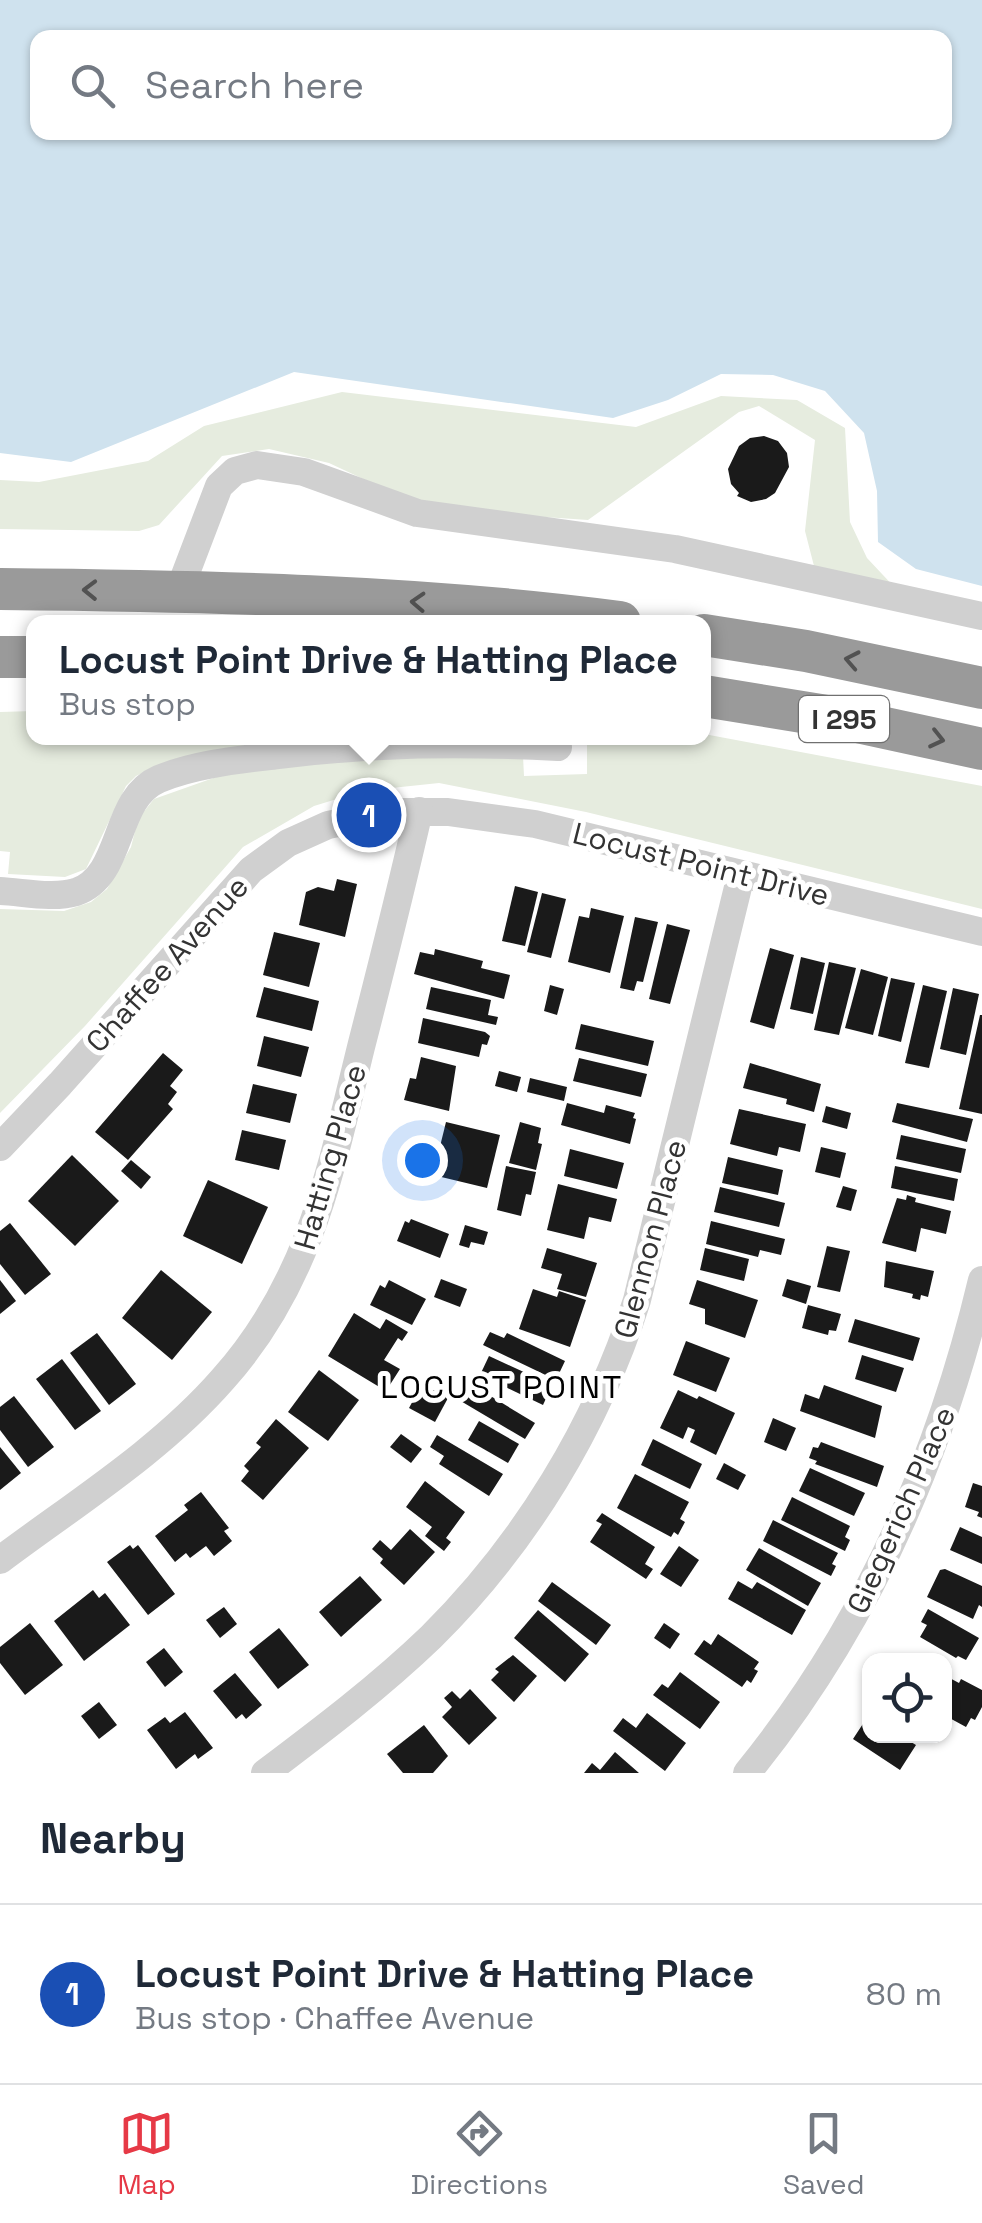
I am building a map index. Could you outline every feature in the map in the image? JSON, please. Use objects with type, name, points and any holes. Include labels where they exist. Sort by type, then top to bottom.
[{"type":"highway","points":[[0,589],[179,591],[435,603],[552,615]]},
{"type":"highway","name":"I 295","points":[[711,636],[806,651],[982,688]]},
{"type":"highway","points":[[0,657],[26,657]]},
{"type":"highway","name":"I 295","points":[[711,697],[982,749]]},
{"type":"street","points":[[179,591],[219,486],[236,471],[257,466],[304,472],[416,513],[675,549],[982,616]]},
{"type":"street","points":[[0,891],[65,894],[86,887],[102,870],[141,791],[161,778],[196,768],[368,745]]},
{"type":"street","points":[[526,745],[558,746]]},
{"type":"street","name":"Locust Point Drive","points":[[419,812],[535,824],[982,932]]},
{"type":"street","name":"Chaffee Avenue","points":[[0,1147],[250,870],[288,843],[328,825],[369,815],[419,812]]},
{"type":"street","name":"Hatting Place","points":[[0,1560],[142,1455],[194,1409],[246,1351],[291,1281],[322,1206],[419,812]]},
{"type":"street","name":"Glennon Place","points":[[265,1773],[364,1696],[432,1635],[522,1528],[586,1427],[616,1360],[645,1270],[741,875]]},
{"type":"street","name":"Giegerich Place","points":[[747,1773],[784,1725],[851,1623],[906,1513],[954,1391],[982,1280]]},
{"type":"shaded area","points":[[342,392],[636,427],[721,396],[797,400],[845,428],[850,522],[867,558],[898,591],[814,566],[805,531],[815,440],[759,406],[739,412],[588,520],[470,512],[404,498],[329,463],[269,449],[222,456],[159,525],[139,531],[0,529],[0,480],[39,482],[148,461],[204,426]]},
{"type":"shaded area","points":[[26,711],[26,745],[325,745],[156,767],[136,776],[126,786],[86,869],[65,877],[8,874],[10,852],[0,851],[0,712]]},
{"type":"shaded area","points":[[711,735],[982,786],[982,909],[586,812],[439,783],[363,791],[314,806],[243,847],[85,1026],[0,1113],[0,909],[64,911],[91,902],[107,889],[131,847],[138,819],[154,799],[236,770],[353,755],[523,756],[524,776],[587,774],[587,745],[711,745]]},
{"type":"water","points":[[0,0],[982,0],[982,586],[916,569],[878,542],[877,491],[864,433],[825,391],[773,375],[721,374],[668,400],[613,418],[294,372],[71,462],[0,453]]},
{"type":"building","points":[[764,436],[778,441],[787,453],[789,467],[775,493],[751,502],[737,496],[728,469],[739,446],[750,438]]},
{"type":"building","points":[[337,879],[357,884],[345,937],[299,925],[306,892],[318,887],[334,891]]},
{"type":"building","points":[[515,886],[538,892],[525,946],[502,941]]},
{"type":"building","points":[[542,893],[566,899],[551,958],[527,952]]},
{"type":"building","points":[[591,908],[624,916],[610,973],[568,962],[579,916],[589,918]]},
{"type":"building","points":[[635,917],[658,922],[643,982],[637,981],[634,991],[620,988]]},
{"type":"building","points":[[667,924],[690,930],[670,1004],[649,999]]},
{"type":"building","points":[[274,932],[320,943],[309,987],[263,975]]},
{"type":"building","points":[[770,948],[794,955],[774,1029],[750,1022]]},
{"type":"building","points":[[435,949],[483,961],[481,968],[510,975],[504,999],[414,974],[420,952],[434,955]]},
{"type":"building","points":[[801,957],[825,963],[813,1014],[790,1009]]},
{"type":"building","points":[[829,962],[856,968],[839,1035],[814,1030]]},
{"type":"building","points":[[861,969],[888,977],[873,1035],[845,1028]]},
{"type":"building","points":[[891,978],[915,983],[901,1042],[878,1036]]},
{"type":"building","points":[[550,985],[564,989],[557,1015],[544,1011]]},
{"type":"building","points":[[923,985],[947,991],[929,1068],[905,1063]]},
{"type":"building","points":[[264,987],[319,1001],[312,1031],[256,1017]]},
{"type":"building","points":[[431,987],[491,1000],[488,1015],[498,1017],[496,1025],[426,1009]]},
{"type":"building","points":[[953,988],[979,994],[966,1055],[940,1049]]},
{"type":"building","points":[[982,1015],[982,1114],[959,1109]]},
{"type":"building","points":[[423,1018],[485,1032],[490,1036],[487,1045],[482,1044],[479,1057],[418,1043]]},
{"type":"building","points":[[581,1024],[654,1041],[648,1066],[575,1049]]},
{"type":"building","points":[[264,1036],[309,1047],[301,1077],[257,1066]]},
{"type":"building","points":[[163,1053],[183,1070],[170,1086],[177,1092],[168,1104],[173,1109],[128,1160],[95,1132]]},
{"type":"building","points":[[421,1057],[456,1066],[449,1111],[404,1100],[410,1078],[416,1079]]},
{"type":"building","points":[[579,1058],[647,1074],[641,1097],[573,1081]]},
{"type":"building","points":[[750,1063],[821,1084],[814,1112],[786,1104],[787,1099],[743,1088]]},
{"type":"building","points":[[499,1071],[521,1077],[517,1092],[495,1086]]},
{"type":"building","points":[[530,1078],[567,1087],[564,1101],[527,1092]]},
{"type":"building","points":[[253,1084],[297,1094],[290,1123],[246,1113]]},
{"type":"building","points":[[567,1103],[604,1113],[606,1105],[635,1113],[630,1144],[561,1125]]},
{"type":"building","points":[[897,1103],[973,1119],[967,1142],[892,1122]]},
{"type":"building","points":[[826,1106],[851,1113],[847,1129],[822,1122]]},
{"type":"building","points":[[739,1109],[806,1124],[800,1152],[779,1147],[777,1156],[730,1144]]},
{"type":"building","points":[[446,1122],[500,1135],[487,1188],[433,1175]]},
{"type":"building","points":[[520,1122],[541,1128],[536,1170],[509,1163]]},
{"type":"building","points":[[242,1130],[286,1140],[279,1170],[235,1160]]},
{"type":"building","points":[[901,1135],[966,1149],[961,1173],[896,1159]]},
{"type":"building","points":[[821,1147],[846,1153],[840,1178],[815,1172]]},
{"type":"building","points":[[570,1149],[624,1163],[617,1189],[564,1176]]},
{"type":"building","points":[[72,1155],[119,1201],[75,1246],[28,1201]]},
{"type":"building","points":[[728,1157],[783,1170],[778,1195],[722,1183]]},
{"type":"building","points":[[131,1160],[151,1177],[141,1189],[121,1171]]},
{"type":"building","points":[[506,1166],[536,1172],[521,1216],[497,1210]]},
{"type":"building","points":[[895,1166],[958,1179],[954,1201],[891,1188]]},
{"type":"building","points":[[208,1180],[268,1207],[242,1264],[183,1236]]},
{"type":"building","points":[[558,1184],[617,1199],[611,1222],[589,1217],[584,1239],[547,1230]]},
{"type":"building","points":[[843,1186],[857,1190],[851,1211],[836,1207]]},
{"type":"building","points":[[720,1187],[785,1203],[779,1227],[714,1212]]},
{"type":"building","points":[[907,1195],[916,1198],[915,1202],[951,1211],[946,1234],[921,1228],[916,1252],[882,1243],[897,1198],[906,1200]]},
{"type":"building","points":[[411,1219],[449,1234],[440,1258],[397,1241],[405,1221],[409,1223]]},
{"type":"building","points":[[711,1221],[785,1239],[781,1255],[760,1250],[758,1257],[706,1244]]},
{"type":"building","points":[[10,1223],[51,1274],[25,1295],[0,1264],[0,1231]]},
{"type":"building","points":[[465,1225],[488,1232],[484,1245],[459,1245]]},
{"type":"building","points":[[827,1246],[850,1251],[840,1292],[817,1287]]},
{"type":"building","points":[[547,1248],[597,1263],[586,1297],[557,1289],[562,1274],[541,1268]]},
{"type":"building","points":[[705,1248],[749,1259],[744,1281],[700,1270]]},
{"type":"building","points":[[886,1261],[934,1271],[928,1297],[921,1295],[920,1300],[912,1298],[913,1294],[884,1287]]},
{"type":"building","points":[[161,1270],[212,1312],[172,1360],[122,1318]]},
{"type":"building","points":[[441,1279],[467,1289],[460,1307],[434,1297]]},
{"type":"building","points":[[787,1279],[811,1286],[806,1304],[782,1296]]},
{"type":"building","points":[[0,1280],[16,1301],[0,1314]]},
{"type":"building","points":[[389,1280],[426,1299],[412,1325],[370,1305],[380,1285],[385,1288]]},
{"type":"building","points":[[697,1280],[758,1300],[745,1338],[705,1324],[705,1309],[689,1304]]},
{"type":"building","points":[[533,1289],[557,1297],[559,1291],[586,1300],[570,1347],[519,1329]]},
{"type":"building","points":[[808,1305],[841,1314],[836,1331],[829,1330],[828,1335],[802,1328]]},
{"type":"building","points":[[354,1313],[380,1329],[386,1319],[408,1332],[402,1341],[398,1338],[384,1360],[400,1369],[386,1391],[328,1356]]},
{"type":"building","points":[[855,1319],[920,1338],[913,1361],[848,1342]]},
{"type":"building","points":[[490,1332],[504,1338],[507,1333],[565,1361],[556,1380],[483,1345]]},
{"type":"building","points":[[97,1333],[136,1384],[109,1405],[70,1353]]},
{"type":"building","points":[[686,1341],[730,1358],[716,1392],[673,1375]]},
{"type":"building","points":[[862,1355],[904,1368],[896,1392],[855,1379]]},
{"type":"building","points":[[489,1356],[552,1385],[543,1405],[480,1375]]},
{"type":"building","points":[[62,1359],[101,1411],[75,1430],[36,1379]]},
{"type":"building","points":[[319,1370],[359,1400],[328,1441],[288,1412]]},
{"type":"building","points":[[469,1383],[535,1423],[525,1439],[459,1400]]},
{"type":"building","points":[[422,1384],[448,1398],[435,1422],[409,1408]]},
{"type":"building","points":[[824,1385],[882,1406],[875,1438],[800,1411],[805,1394],[819,1399]]},
{"type":"building","points":[[678,1390],[735,1413],[716,1455],[690,1442],[695,1430],[688,1427],[683,1439],[660,1428]]},
{"type":"building","points":[[14,1396],[54,1447],[28,1467],[0,1430],[0,1407]]},
{"type":"building","points":[[773,1418],[796,1428],[786,1451],[764,1442]]},
{"type":"building","points":[[276,1419],[309,1448],[263,1500],[241,1481],[249,1471],[244,1466],[261,1447],[256,1443]]},
{"type":"building","points":[[479,1421],[519,1444],[508,1463],[468,1440]]},
{"type":"building","points":[[401,1434],[422,1449],[411,1463],[390,1447]]},
{"type":"building","points":[[437,1435],[503,1474],[489,1496],[439,1464],[444,1456],[430,1447]]},
{"type":"building","points":[[653,1439],[702,1464],[690,1489],[641,1465]]},
{"type":"building","points":[[821,1442],[884,1466],[877,1487],[815,1464],[817,1461],[809,1458],[813,1447],[818,1448]]},
{"type":"building","points":[[0,1447],[21,1473],[0,1490]]},
{"type":"building","points":[[724,1463],[746,1475],[738,1490],[716,1479]]},
{"type":"building","points":[[810,1468],[865,1493],[854,1516],[799,1491]]},
{"type":"building","points":[[635,1474],[689,1502],[680,1519],[685,1522],[678,1535],[674,1532],[671,1537],[617,1508]]},
{"type":"building","points":[[425,1481],[465,1512],[446,1538],[451,1542],[444,1551],[425,1536],[432,1527],[406,1507]]},
{"type":"building","points":[[973,1483],[982,1486],[982,1518],[977,1516],[979,1512],[965,1507]]},
{"type":"building","points":[[201,1492],[229,1528],[224,1531],[232,1541],[214,1556],[206,1546],[190,1558],[186,1553],[175,1562],[155,1536],[188,1510],[184,1505]]},
{"type":"building","points":[[792,1497],[850,1526],[845,1551],[781,1520]]},
{"type":"building","points":[[602,1513],[655,1547],[645,1564],[653,1569],[646,1579],[590,1542],[602,1524],[596,1521]]},
{"type":"building","points":[[773,1520],[838,1553],[831,1576],[763,1541]]},
{"type":"building","points":[[960,1527],[982,1537],[982,1564],[950,1550]]},
{"type":"building","points":[[410,1529],[435,1552],[404,1585],[380,1563],[383,1559],[372,1549],[380,1540],[391,1550]]},
{"type":"building","points":[[130,1545],[133,1549],[138,1545],[175,1594],[148,1615],[107,1562]]},
{"type":"building","points":[[679,1546],[699,1560],[681,1587],[660,1574]]},
{"type":"building","points":[[759,1548],[821,1583],[808,1606],[746,1570]]},
{"type":"building","points":[[940,1570],[982,1586],[982,1607],[979,1605],[973,1619],[927,1597]]},
{"type":"building","points":[[360,1576],[382,1600],[341,1637],[319,1612]]},
{"type":"building","points":[[738,1581],[752,1589],[757,1582],[806,1610],[792,1635],[728,1599]]},
{"type":"building","points":[[552,1582],[611,1625],[596,1645],[538,1601]]},
{"type":"building","points":[[93,1590],[99,1598],[105,1593],[130,1625],[84,1661],[54,1621]]},
{"type":"building","points":[[224,1607],[237,1624],[220,1638],[206,1620]]},
{"type":"building","points":[[928,1609],[979,1638],[966,1660],[956,1658],[920,1637],[927,1625],[921,1622]]},
{"type":"building","points":[[538,1610],[589,1654],[565,1682],[514,1638]]},
{"type":"building","points":[[30,1623],[63,1665],[25,1695],[0,1663],[0,1647]]},
{"type":"building","points":[[664,1623],[680,1634],[670,1649],[654,1638]]},
{"type":"building","points":[[279,1628],[309,1665],[278,1689],[249,1652]]},
{"type":"building","points":[[718,1634],[759,1662],[751,1683],[747,1680],[742,1687],[694,1654],[704,1640],[711,1645]]},
{"type":"building","points":[[164,1648],[183,1672],[165,1687],[146,1662]]},
{"type":"building","points":[[513,1655],[537,1676],[514,1702],[491,1680],[499,1672],[495,1669]]},
{"type":"building","points":[[680,1672],[720,1702],[700,1729],[653,1695],[662,1684],[668,1688]]},
{"type":"building","points":[[235,1673],[262,1705],[246,1719],[242,1714],[236,1719],[213,1691]]},
{"type":"building","points":[[952,1679],[959,1683],[961,1679],[982,1690],[982,1707],[966,1727],[952,1719]]},
{"type":"building","points":[[470,1689],[497,1718],[469,1745],[442,1717],[452,1707],[444,1698],[452,1691],[460,1699]]},
{"type":"building","points":[[99,1702],[117,1725],[99,1739],[81,1716]]},
{"type":"building","points":[[185,1712],[213,1748],[198,1759],[195,1754],[176,1769],[147,1730],[165,1717],[170,1723]]},
{"type":"building","points":[[647,1713],[686,1743],[665,1771],[613,1731],[623,1718],[636,1728]]},
{"type":"building","points":[[424,1725],[448,1756],[433,1773],[403,1773],[387,1754]]},
{"type":"building","points":[[862,1725],[862,1743],[916,1745],[900,1770],[853,1739]]},
{"type":"building","points":[[615,1752],[639,1773],[584,1773],[592,1763],[600,1770]]},
{"type":"place","name":"Locust Point Drive & Hatting Place","points":[[369,815]]},
{"type":"district","name":"LOCUST POINT","points":[[502,1387]]}]
